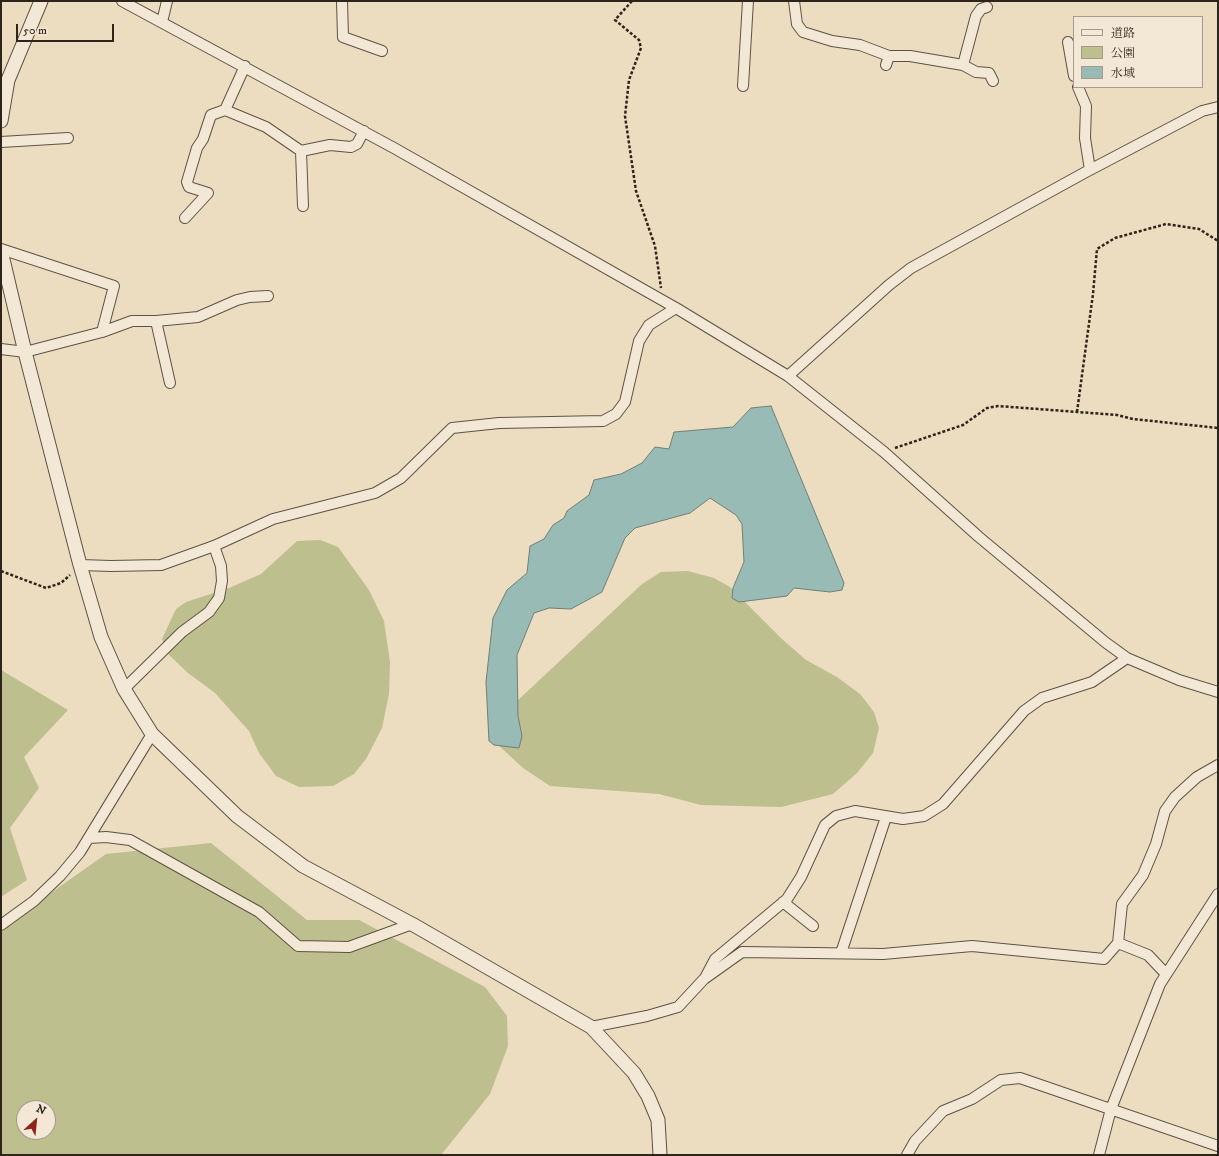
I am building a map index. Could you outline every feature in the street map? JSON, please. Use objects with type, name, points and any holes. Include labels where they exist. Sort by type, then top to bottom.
[{"type":"street","points":[[1,121],[8,80],[41,1]]},
{"type":"street","points":[[122,1],[364,131],[676,308],[788,376],[884,452],[979,537],[1105,642],[1127,658],[1179,680],[1218,692]]},
{"type":"street","points":[[162,22],[167,1]]},
{"type":"street","points":[[342,1],[343,37],[382,51]]},
{"type":"street","points":[[743,86],[748,1]]},
{"type":"street","points":[[794,1],[797,24],[804,32],[832,41],[860,46],[888,60],[910,56],[963,65],[976,72],[989,73],[993,81]]},
{"type":"street","points":[[963,65],[976,16],[981,9],[987,7]]},
{"type":"street","points":[[1068,42],[1073,70]]},
{"type":"street","points":[[225,110],[245,66]]},
{"type":"street","points":[[1078,88],[1086,106],[1085,138],[1090,170]]},
{"type":"street","points":[[788,376],[889,285],[912,268],[1090,170],[1202,111],[1218,108]]},
{"type":"street","points":[[185,218],[208,193],[189,187],[187,182],[197,148],[203,139],[211,115],[225,110],[266,127],[301,151],[330,145],[351,147],[357,144],[364,131]]},
{"type":"street","points":[[1,142],[68,138]]},
{"type":"street","points":[[301,151],[303,206]]},
{"type":"street","points":[[1,250],[114,286],[102,332]]},
{"type":"street","points":[[1,250],[25,352],[80,565],[101,637],[124,689],[152,734],[238,816],[303,866],[412,924],[591,1027],[634,1073],[648,1096],[658,1120],[660,1155]]},
{"type":"street","points":[[1,349],[25,352],[102,332],[132,321],[156,321],[198,317],[237,300],[250,297],[268,296]]},
{"type":"street","points":[[80,565],[111,566],[161,564],[214,546],[273,519],[375,493],[400,478],[452,428],[499,423],[603,421],[616,414],[625,402],[639,341],[650,325],[676,308]]},
{"type":"street","points":[[156,321],[170,383]]},
{"type":"street","points":[[124,689],[182,632],[209,612],[219,598],[222,581],[221,566],[214,546]]},
{"type":"street","points":[[704,979],[715,959],[787,899],[801,877],[825,825],[836,816],[855,811],[903,819],[924,816],[943,804],[1024,711],[1042,698],[1092,682],[1127,658]]},
{"type":"street","points":[[1,925],[34,902],[55,881],[80,852],[152,734]]},
{"type":"street","points":[[591,1027],[647,1016],[678,1007],[704,979],[742,952],[883,954],[972,946],[1104,959],[1118,943],[1122,904],[1143,875],[1156,844],[1165,811],[1175,797],[1197,777],[1218,765]]},
{"type":"street","points":[[841,953],[886,817]]},
{"type":"street","points":[[89,838],[106,837],[130,840],[258,912],[298,946],[349,947],[412,924]]},
{"type":"street","points":[[1100,1155],[1111,1109],[1160,984],[1218,894]]},
{"type":"street","points":[[783,902],[813,926]]},
{"type":"street","points":[[1118,943],[1148,955],[1166,974]]},
{"type":"street","points":[[908,1155],[915,1141],[943,1111],[972,1099],[1001,1080],[1020,1078],[1218,1146]]},
{"type":"path","points":[[632,1],[615,20],[639,40],[641,48],[629,80],[625,116],[636,191],[655,246],[663,301]]},
{"type":"path","points":[[1077,412],[1093,294],[1097,248],[1115,238],[1166,224],[1199,229],[1218,241]]},
{"type":"path","points":[[884,452],[963,425],[987,408],[998,406],[1077,412],[1218,428]]},
{"type":"path","points":[[1,571],[46,588],[61,583],[80,565]]},
{"type":"green space","points":[[320,540],[338,547],[369,590],[384,621],[390,662],[389,694],[382,728],[366,759],[354,774],[333,786],[299,787],[276,776],[259,753],[249,731],[215,693],[188,673],[168,654],[162,639],[176,609],[186,602],[229,588],[261,574],[297,541]]},
{"type":"green space","points":[[688,571],[714,578],[730,587],[782,639],[806,660],[837,677],[860,694],[874,712],[879,728],[873,753],[857,773],[833,794],[781,807],[701,805],[659,794],[550,786],[523,768],[495,742],[500,717],[642,584],[661,572]]},
{"type":"green space","points":[[1,670],[68,710],[24,757],[39,788],[10,828],[27,880],[1,897]]},
{"type":"green space","points":[[211,843],[307,920],[359,920],[485,987],[507,1016],[508,1046],[490,1094],[441,1155],[1,1155],[1,928],[106,854]]},
{"type":"water","points":[[771,406],[844,583],[842,590],[830,592],[794,588],[787,596],[739,602],[732,598],[733,588],[744,562],[742,524],[736,515],[710,498],[690,513],[635,528],[625,538],[602,592],[571,609],[549,608],[534,613],[517,655],[518,716],[522,736],[519,748],[494,745],[489,741],[486,682],[493,618],[507,590],[527,573],[530,546],[544,539],[553,525],[564,518],[567,511],[589,495],[594,480],[621,474],[642,463],[655,447],[669,449],[674,432],[733,427],[751,408]]}]
